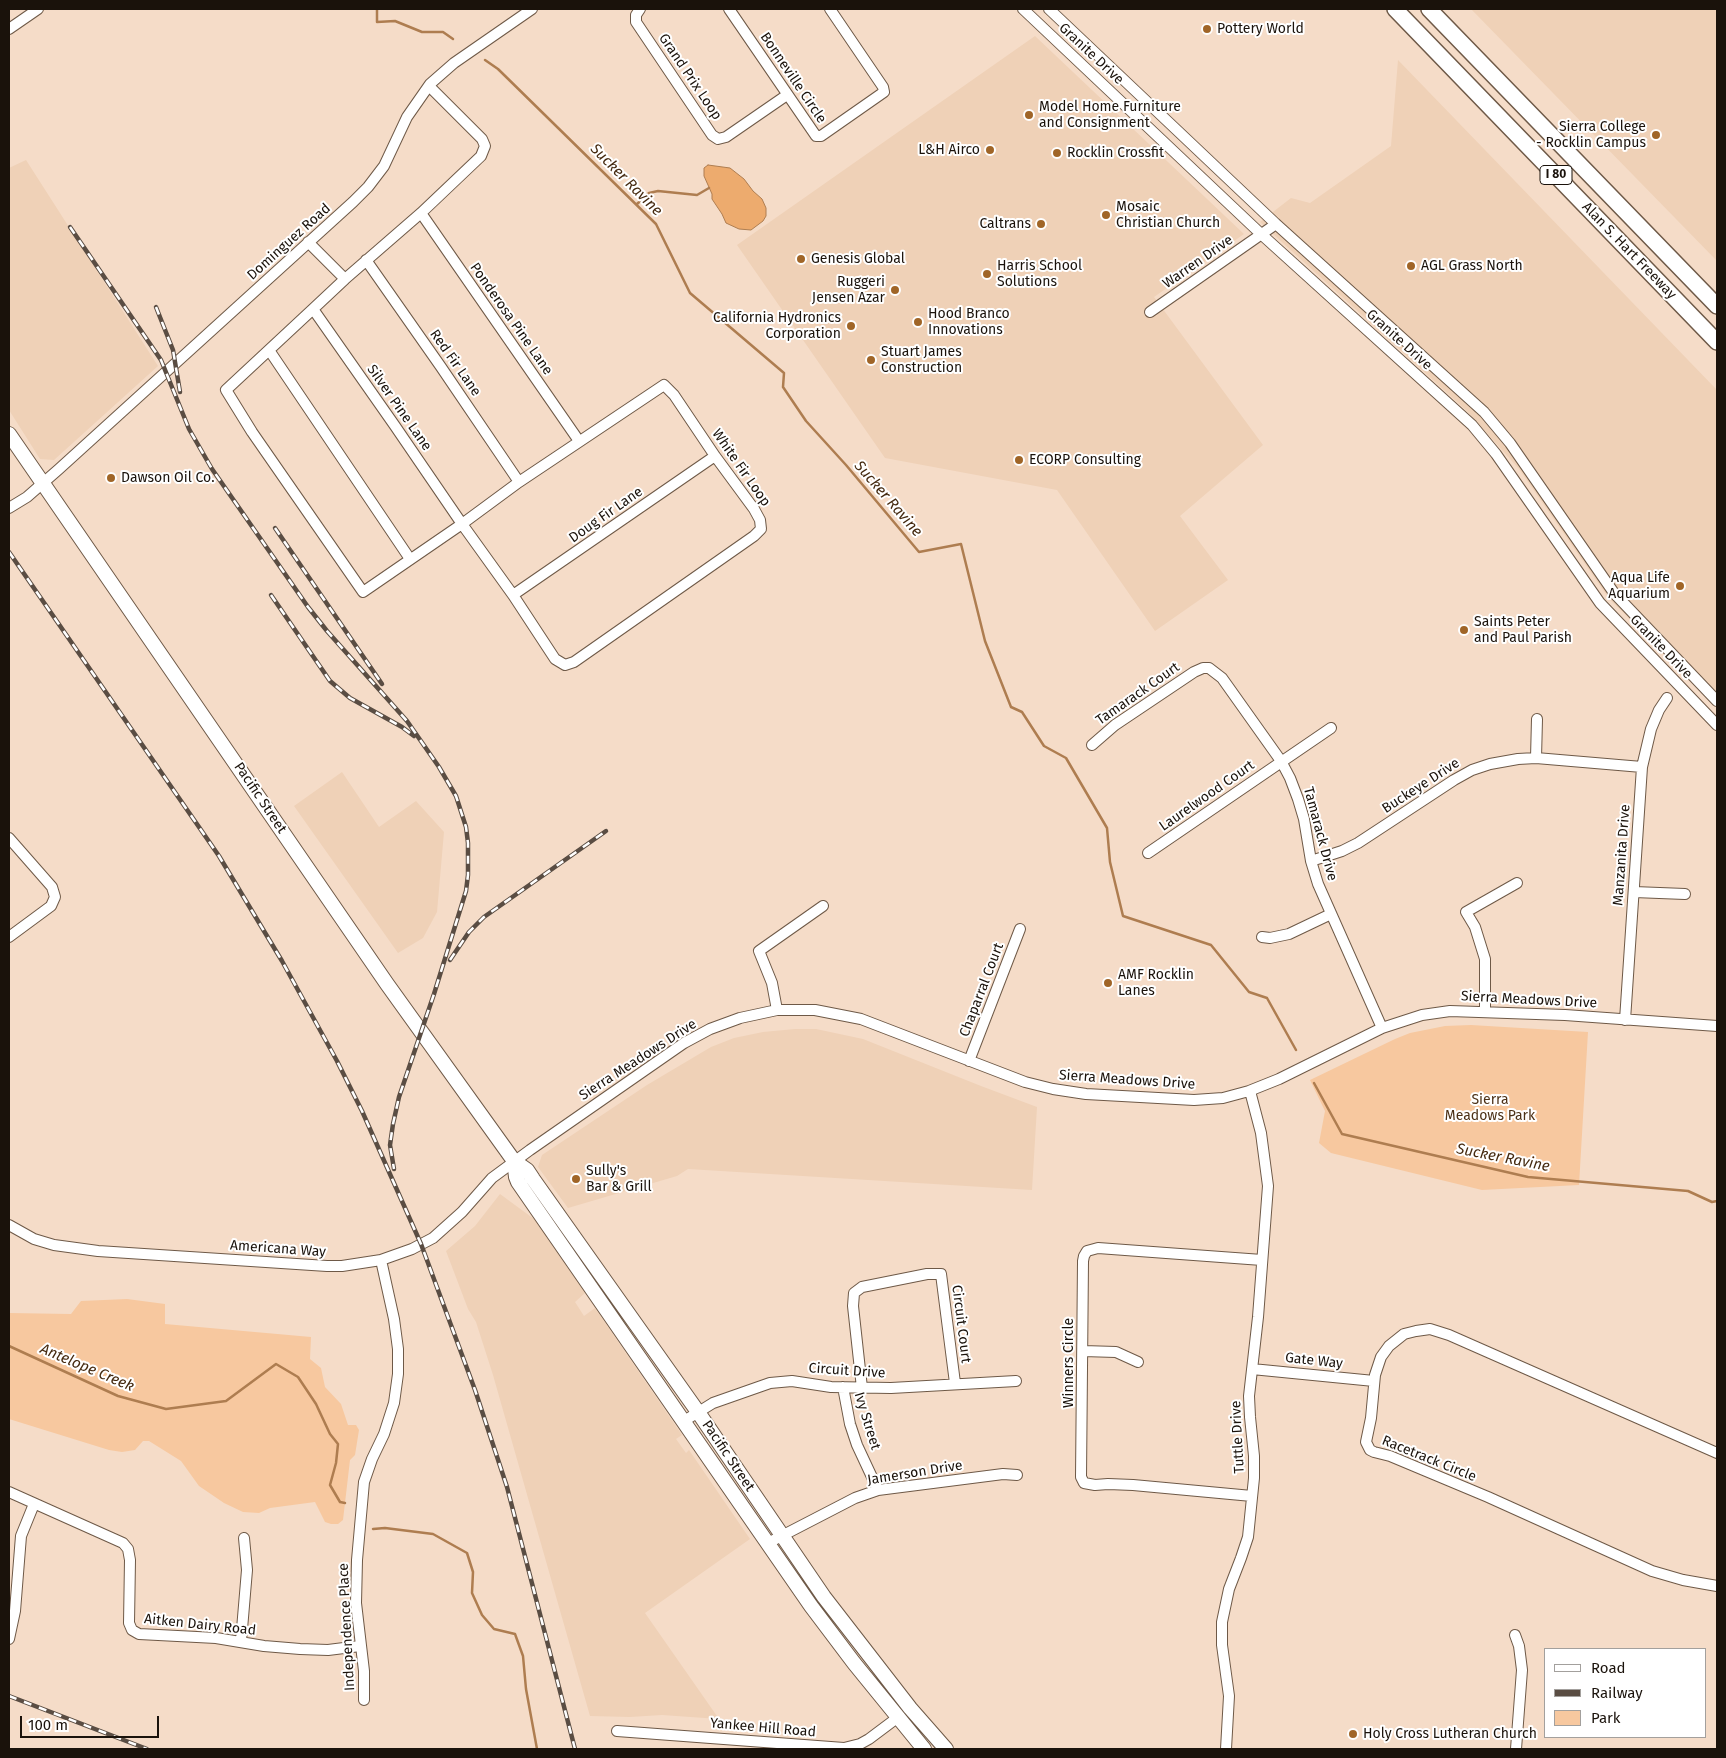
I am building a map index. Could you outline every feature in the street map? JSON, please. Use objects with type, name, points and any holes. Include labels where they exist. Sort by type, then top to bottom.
[{"type":"highway","name":"Alan S. Hart Freeway","points":[[1395,9],[1717,342]]},
{"type":"highway","name":"Alan S. Hart Freeway","points":[[1429,9],[1717,306]]},
{"type":"main road","name":"Pacific Street","points":[[9,434],[387,984],[514,1161],[527,1170],[534,1179],[698,1412],[824,1598],[910,1708],[946,1749]]},
{"type":"main road","name":"Pacific Street","points":[[514,1161],[518,1182],[768,1543],[842,1648],[924,1749]]},
{"type":"street","points":[[9,29],[38,9]]},
{"type":"street","name":"Dominguez Road","points":[[9,508],[43,483],[368,187],[384,166],[407,117],[429,86],[454,63],[532,9]]},
{"type":"street","name":"Grand Prix Loop","points":[[640,9],[636,15],[636,22],[712,135],[718,139],[726,137],[788,95]]},
{"type":"street","name":"Bonneville Circle","points":[[730,9],[816,136],[821,136],[884,92],[883,86],[830,9]]},
{"type":"street","name":"Granite Drive","points":[[1023,9],[1261,234],[1472,425],[1496,454],[1600,603],[1717,725]]},
{"type":"street","name":"Granite Drive","points":[[1049,9],[1276,224],[1484,412],[1510,443],[1614,593],[1717,701]]},
{"type":"street","points":[[429,86],[482,139],[485,146],[481,156],[226,390],[252,432],[363,592],[462,524]]},
{"type":"street","name":"Ponderosa Pine Lane","points":[[421,213],[579,441]]},
{"type":"street","name":"Warren Drive","points":[[1150,312],[1276,224]]},
{"type":"street","points":[[308,242],[345,279]]},
{"type":"street","name":"Red Fir Lane","points":[[366,260],[519,482]]},
{"type":"street","name":"Silver Pine Lane","points":[[313,309],[396,426],[462,524]]},
{"type":"street","points":[[269,350],[410,559]]},
{"type":"street","name":"White Fir Loop","points":[[664,385],[674,395],[715,456],[754,509],[760,520],[760,529],[754,536],[574,662],[565,665],[555,659],[513,595],[462,524],[519,482],[664,385]]},
{"type":"street","name":"Doug Fir Lane","points":[[513,595],[715,456]]},
{"type":"street","name":"Tamarack Court","points":[[1092,745],[1115,725],[1183,678],[1203,668]]},
{"type":"street","name":"Tamarack Drive","points":[[1203,668],[1209,668],[1216,672],[1226,682],[1280,761],[1298,799],[1311,861],[1318,884],[1382,1028]]},
{"type":"street","name":"Manzanita Drive","points":[[1625,1020],[1642,767],[1651,729],[1659,710],[1668,698]]},
{"type":"street","points":[[1536,758],[1537,719]]},
{"type":"street","name":"Laurelwood Court","points":[[1148,853],[1330,728]]},
{"type":"street","name":"Buckeye Drive","points":[[1311,861],[1342,851],[1358,843],[1436,791],[1472,770],[1503,761],[1536,758],[1642,767]]},
{"type":"street","points":[[9,838],[52,887],[55,897],[51,906],[9,937]]},
{"type":"street","points":[[1485,1011],[1485,959],[1475,927],[1466,912],[1517,883]]},
{"type":"street","points":[[1634,892],[1685,894]]},
{"type":"street","points":[[776,1010],[772,983],[760,951],[823,906]]},
{"type":"street","points":[[1262,937],[1270,938],[1289,934],[1331,914]]},
{"type":"street","name":"Chaparral Court","points":[[969,1061],[1020,929]]},
{"type":"street","name":"Sierra Meadows Drive","points":[[514,1161],[684,1043],[710,1029],[740,1018],[776,1010],[815,1010],[861,1019],[1025,1082],[1053,1089],[1086,1094],[1194,1100],[1223,1098],[1250,1090],[1279,1079],[1382,1028],[1436,1013],[1457,1010],[1717,1026]]},
{"type":"street","name":"Tuttle Drive","points":[[1226,1749],[1229,1696],[1222,1645],[1222,1622],[1229,1590],[1248,1537],[1255,1464],[1249,1407],[1268,1186],[1261,1133],[1250,1090]]},
{"type":"street","name":"Americana Way","points":[[9,1225],[34,1239],[54,1245],[98,1251],[342,1266],[380,1260],[412,1249],[433,1238],[462,1212],[492,1178],[514,1161]]},
{"type":"street","name":"Winners Circle","points":[[1252,1496],[1133,1485],[1095,1485],[1084,1482],[1081,1477],[1083,1261],[1084,1256],[1092,1249],[1262,1260]]},
{"type":"street","name":"Independence Place","points":[[364,1700],[364,1671],[356,1603],[357,1560],[364,1482],[384,1434],[394,1403],[398,1374],[398,1348],[394,1319],[380,1260]]},
{"type":"street","name":"Circuit Court","points":[[862,1388],[853,1306],[854,1293],[862,1287],[927,1274],[941,1274],[955,1383]]},
{"type":"street","name":"Racetrack Circle","points":[[1717,1453],[1437,1331],[1423,1330],[1410,1332],[1394,1342],[1381,1357],[1374,1381],[1371,1418],[1366,1442],[1370,1450],[1390,1456],[1488,1497],[1652,1570],[1683,1580],[1717,1586]]},
{"type":"street","points":[[1083,1351],[1116,1352],[1138,1362]]},
{"type":"street","name":"Gate Way","points":[[1252,1369],[1374,1381]]},
{"type":"street","name":"Circuit Drive","points":[[684,1421],[713,1403],[770,1383],[792,1381],[843,1387],[891,1388],[1016,1381]]},
{"type":"street","name":"Ivy Street","points":[[843,1387],[850,1424],[878,1490]]},
{"type":"street","name":"Jamerson Drive","points":[[768,1543],[855,1498],[878,1490],[1003,1474],[1017,1475]]},
{"type":"street","name":"Aitken Dairy Road","points":[[9,1492],[123,1543],[128,1549],[130,1560],[129,1623],[132,1630],[139,1634],[216,1638],[264,1646],[328,1650],[360,1646]]},
{"type":"street","points":[[9,1639],[16,1611],[21,1536],[34,1504]]},
{"type":"street","points":[[241,1641],[246,1570],[244,1538]]},
{"type":"street","points":[[1515,1635],[1519,1646],[1522,1670],[1516,1749]]},
{"type":"street","name":"Yankee Hill Road","points":[[618,1731],[844,1748],[864,1741],[897,1718]]},
{"type":"shaded area","name":"Sierra College - Rocklin Campus","points":[[1471,9],[1717,9],[1717,261]]},
{"type":"shaded area","points":[[1035,36],[1244,234],[1154,297],[1263,445],[1180,516],[1228,580],[1155,631],[1057,490],[885,458],[737,245]]},
{"type":"shaded area","points":[[1398,60],[1717,390],[1717,703],[1610,600],[1519,469],[1468,412],[1260,222],[1291,198],[1310,203],[1391,146]]},
{"type":"shaded area","points":[[26,160],[158,366],[54,460],[40,459],[9,410],[9,168]]},
{"type":"shaded area","points":[[708,165],[730,168],[744,179],[762,199],[766,208],[766,216],[763,221],[751,230],[739,229],[726,223],[712,199],[712,194],[704,176],[704,168]]},
{"type":"shaded area","points":[[342,772],[379,827],[416,801],[444,832],[437,912],[423,938],[398,953],[294,806]]},
{"type":"shaded area","points":[[816,1029],[863,1039],[1037,1107],[1032,1190],[688,1169],[677,1176],[568,1208],[538,1167],[542,1155],[647,1085],[711,1047],[734,1038],[763,1032]]},
{"type":"shaded area","points":[[500,1194],[534,1219],[585,1293],[575,1302],[584,1316],[595,1308],[682,1435],[676,1439],[686,1453],[689,1450],[750,1539],[645,1613],[719,1719],[662,1715],[630,1717],[590,1716],[493,1375],[476,1322],[468,1309],[446,1251],[475,1226]]},
{"type":"green space","name":"Sierra Meadows Park","points":[[1471,1025],[1588,1032],[1579,1185],[1482,1190],[1331,1153],[1319,1143],[1325,1111],[1310,1080],[1410,1033],[1445,1026]]},
{"type":"green space","points":[[127,1299],[165,1304],[165,1324],[311,1337],[310,1359],[321,1368],[325,1387],[341,1404],[348,1425],[356,1425],[359,1430],[355,1455],[350,1460],[343,1520],[338,1524],[325,1522],[315,1502],[270,1508],[259,1513],[243,1512],[224,1503],[199,1486],[181,1461],[149,1441],[143,1441],[135,1450],[122,1452],[109,1450],[9,1419],[9,1313],[71,1314],[81,1301]]},
{"type":"waterway","name":"Sucker Ravine","points":[[377,9],[377,22],[395,21],[422,32],[443,32],[453,39]]},
{"type":"waterway","name":"Sucker Ravine","points":[[485,60],[498,69],[656,224],[690,293],[784,373],[783,387],[806,421],[846,465],[919,552],[961,544],[985,641],[1011,707],[1022,712],[1044,746],[1066,758],[1107,828],[1110,862],[1123,916],[1211,945],[1249,992],[1267,998],[1296,1050]]},
{"type":"waterway","points":[[637,204],[649,193],[658,191],[697,195],[709,188]]},
{"type":"waterway","name":"Sucker Ravine","points":[[1314,1083],[1342,1134],[1528,1177],[1688,1191],[1712,1202],[1717,1201]]},
{"type":"waterway","name":"Antelope Creek","points":[[9,1346],[118,1396],[166,1409],[226,1401],[276,1364],[298,1377],[316,1404],[330,1434],[338,1444],[336,1463],[330,1485],[340,1502],[345,1503]]},
{"type":"waterway","name":"Antelope Creek","points":[[373,1529],[385,1528],[433,1534],[467,1553],[473,1572],[472,1593],[482,1615],[494,1629],[515,1634],[523,1656],[526,1689],[537,1749]]},
{"type":"railway","points":[[70,227],[161,360],[189,429],[212,469],[308,607],[407,721],[439,767],[456,796],[466,827],[468,843],[466,891],[399,1097],[390,1145],[394,1169]]},
{"type":"railway","points":[[156,307],[173,350],[180,392]]},
{"type":"railway","points":[[275,528],[382,684]]},
{"type":"railway","points":[[9,552],[219,856],[282,961],[362,1111],[421,1244],[475,1390],[507,1487],[575,1749]]},
{"type":"railway","points":[[271,595],[330,681],[350,698],[402,727],[414,736]]},
{"type":"railway","points":[[450,960],[469,932],[484,917],[606,831]]},
{"type":"railway","points":[[9,1696],[147,1749]]},
{"type":"place","name":"Pottery World","points":[[1207,29]]},
{"type":"place","name":"Model Home Furniture and Consignment","points":[[1029,115]]},
{"type":"place","name":"Sierra College - Rocklin Campus","points":[[1656,135]]},
{"type":"place","name":"L&H Airco","points":[[990,150]]},
{"type":"place","name":"Rocklin Crossfit","points":[[1057,153]]},
{"type":"place","name":"Mosaic Christian Church","points":[[1106,215]]},
{"type":"place","name":"Caltrans","points":[[1041,224]]},
{"type":"place","name":"Genesis Global","points":[[801,259]]},
{"type":"place","name":"AGL Grass North","points":[[1411,266]]},
{"type":"place","name":"Harris School Solutions","points":[[987,274]]},
{"type":"place","name":"Ruggeri Jensen Azar","points":[[895,290]]},
{"type":"place","name":"Hood Branco Innovations","points":[[918,322]]},
{"type":"place","name":"California Hydronics Corporation","points":[[851,326]]},
{"type":"place","name":"Stuart James Construction","points":[[871,360]]},
{"type":"place","name":"ECORP Consulting","points":[[1019,460]]},
{"type":"place","name":"Dawson Oil Co.","points":[[111,478]]},
{"type":"place","name":"Aqua Life Aquarium","points":[[1680,586]]},
{"type":"place","name":"Saints Peter and Paul Parish","points":[[1464,630]]},
{"type":"place","name":"AMF Rocklin Lanes","points":[[1108,983]]},
{"type":"place","name":"Sully's Bar & Grill","points":[[576,1179]]},
{"type":"place","name":"Holy Cross Lutheran Church","points":[[1353,1734]]}]
